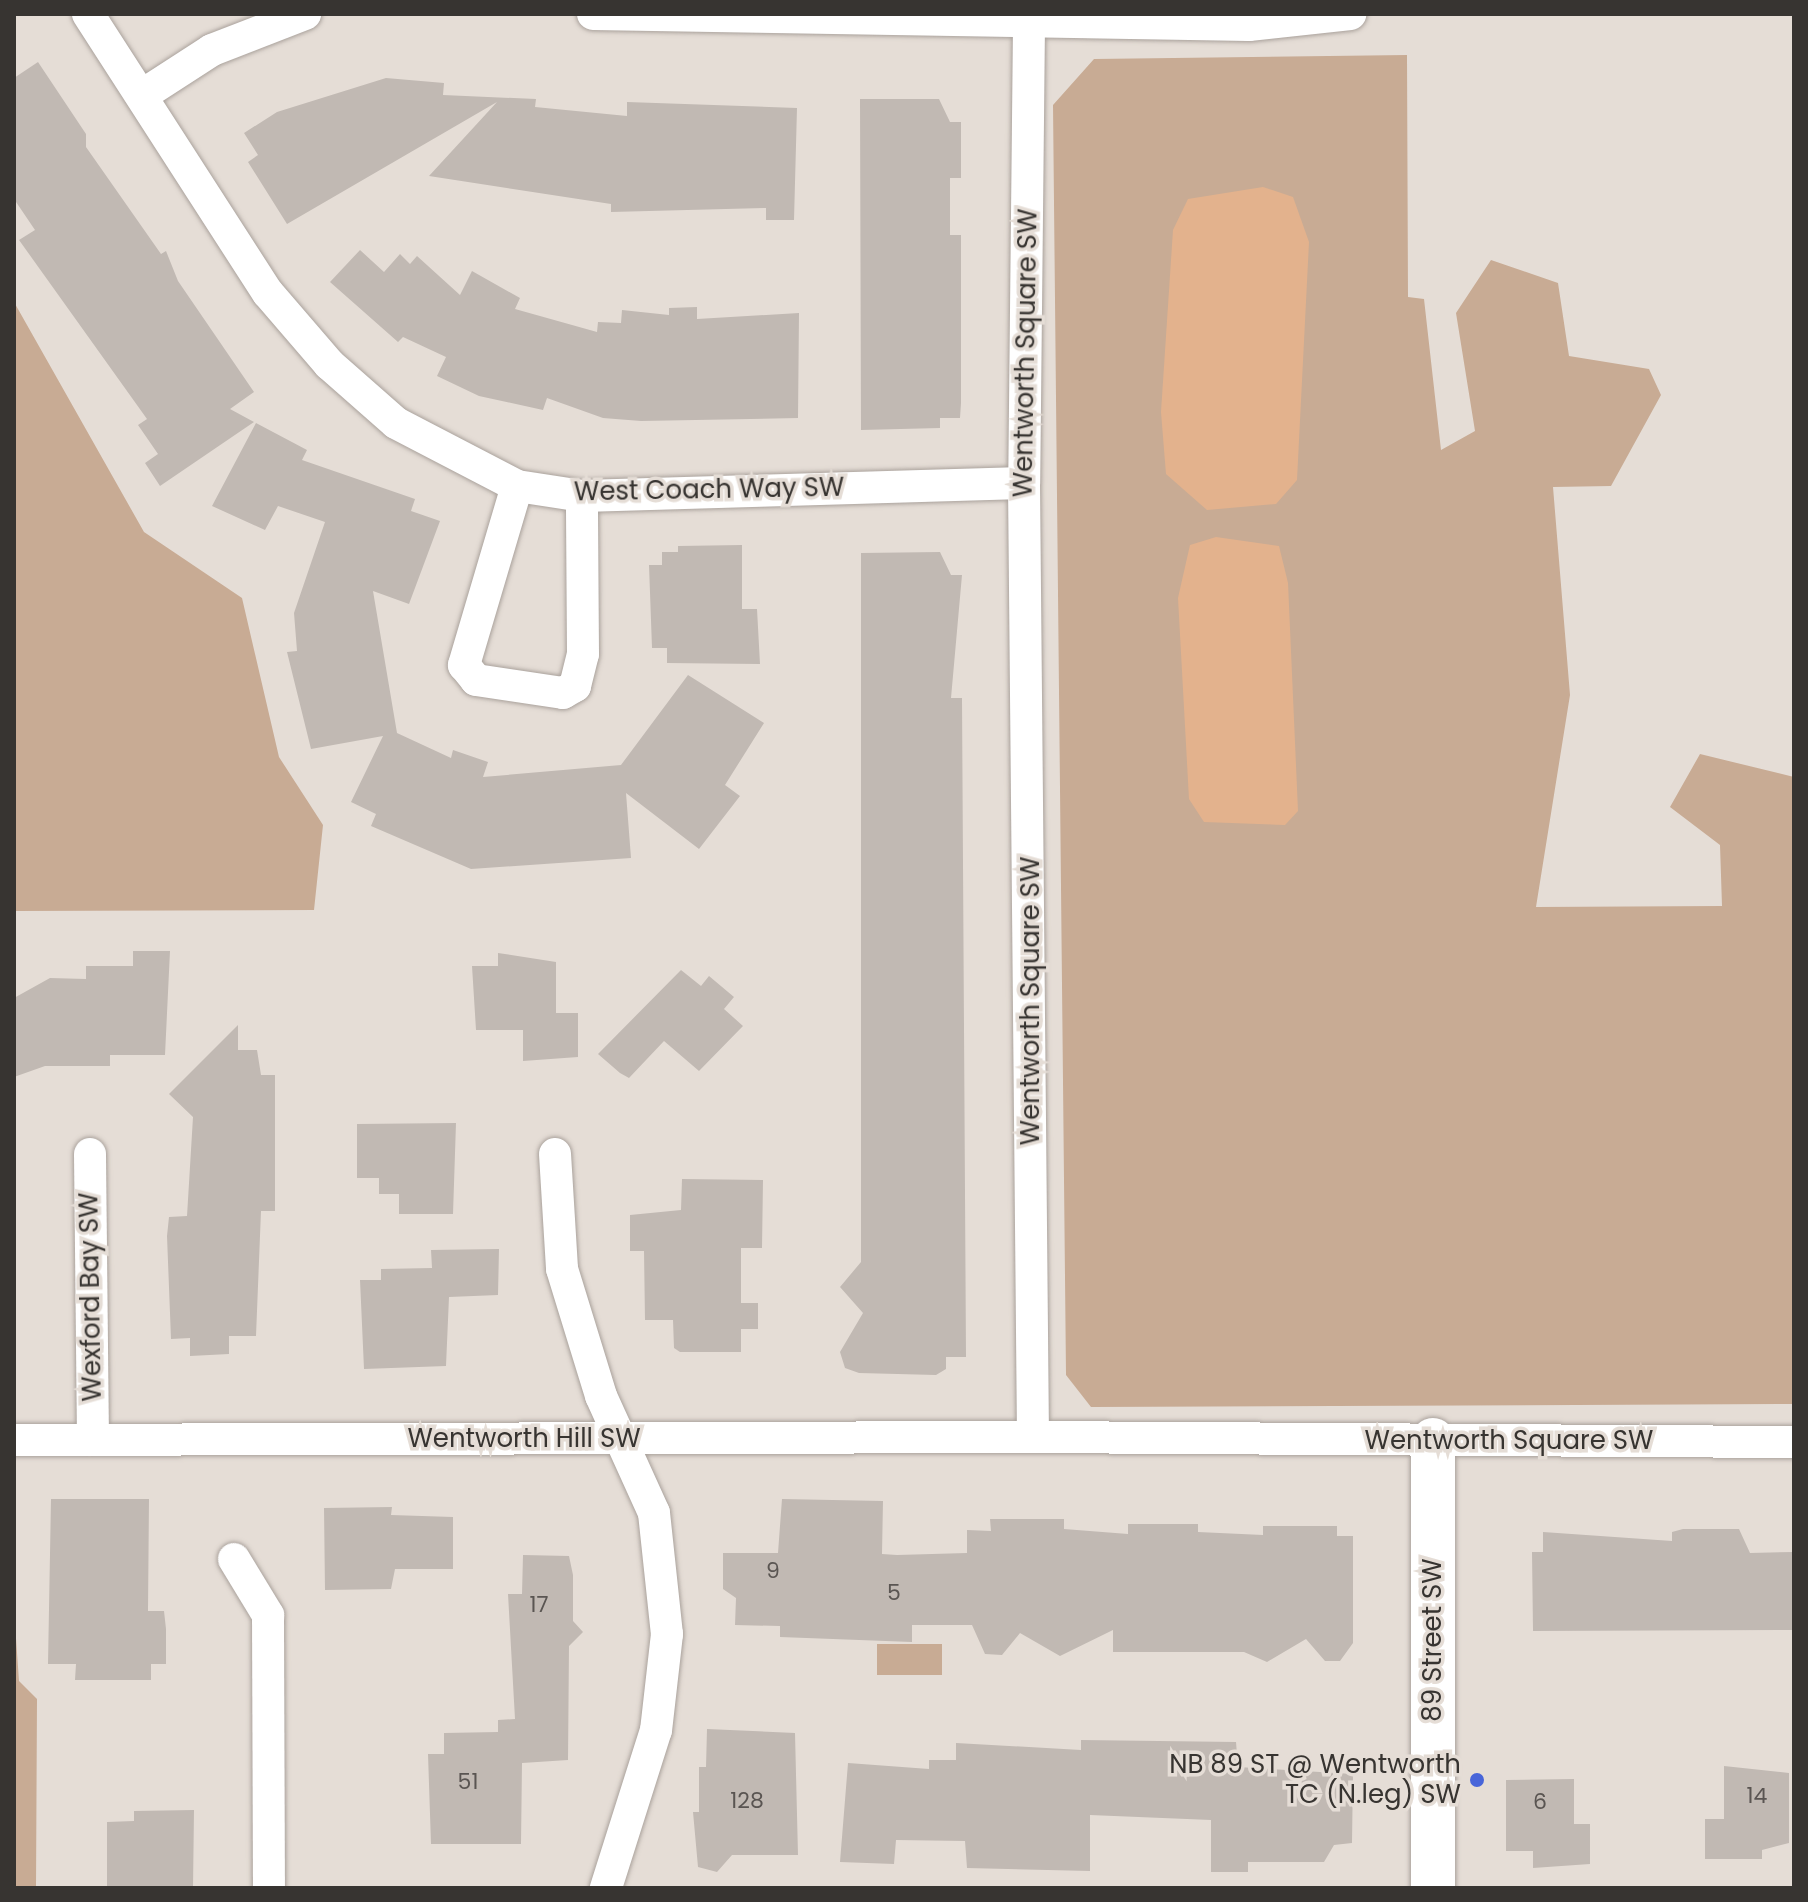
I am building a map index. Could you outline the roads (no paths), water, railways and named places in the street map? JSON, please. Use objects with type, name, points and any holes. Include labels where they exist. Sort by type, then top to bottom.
[{"type":"street","name":"West Coach Way SW","points":[[88,14],[144,94],[268,293],[329,364],[396,423],[517,486],[582,496],[1024,483]]},
{"type":"street","points":[[144,94],[212,50],[305,14]]},
{"type":"street","points":[[593,14],[1029,24],[1249,25],[1350,14]]},
{"type":"street","points":[[1249,25],[1287,14]]},
{"type":"street","name":"Wentworth Square SW","points":[[1029,24],[1024,483],[1033,1437],[1794,1442]]},
{"type":"street","points":[[517,486],[464,665],[476,680],[563,693],[575,686],[583,654],[582,496]]},
{"type":"street","name":"Wexford Bay SW","points":[[90,1154],[93,1440]]},
{"type":"street","points":[[555,1154],[562,1269],[601,1396],[625,1438],[654,1513],[667,1634],[656,1730],[606,1888]]},
{"type":"street","name":"Wentworth Hill SW","points":[[14,1440],[1033,1437]]},
{"type":"street","name":"89 Street SW","points":[[1433,1440],[1433,1888]]},
{"type":"street","points":[[234,1559],[268,1615],[269,1888]]},
{"type":"place","name":"NB 89 ST @ Wentworth TC (N.leg) SW","points":[[1477,1780]]}]
